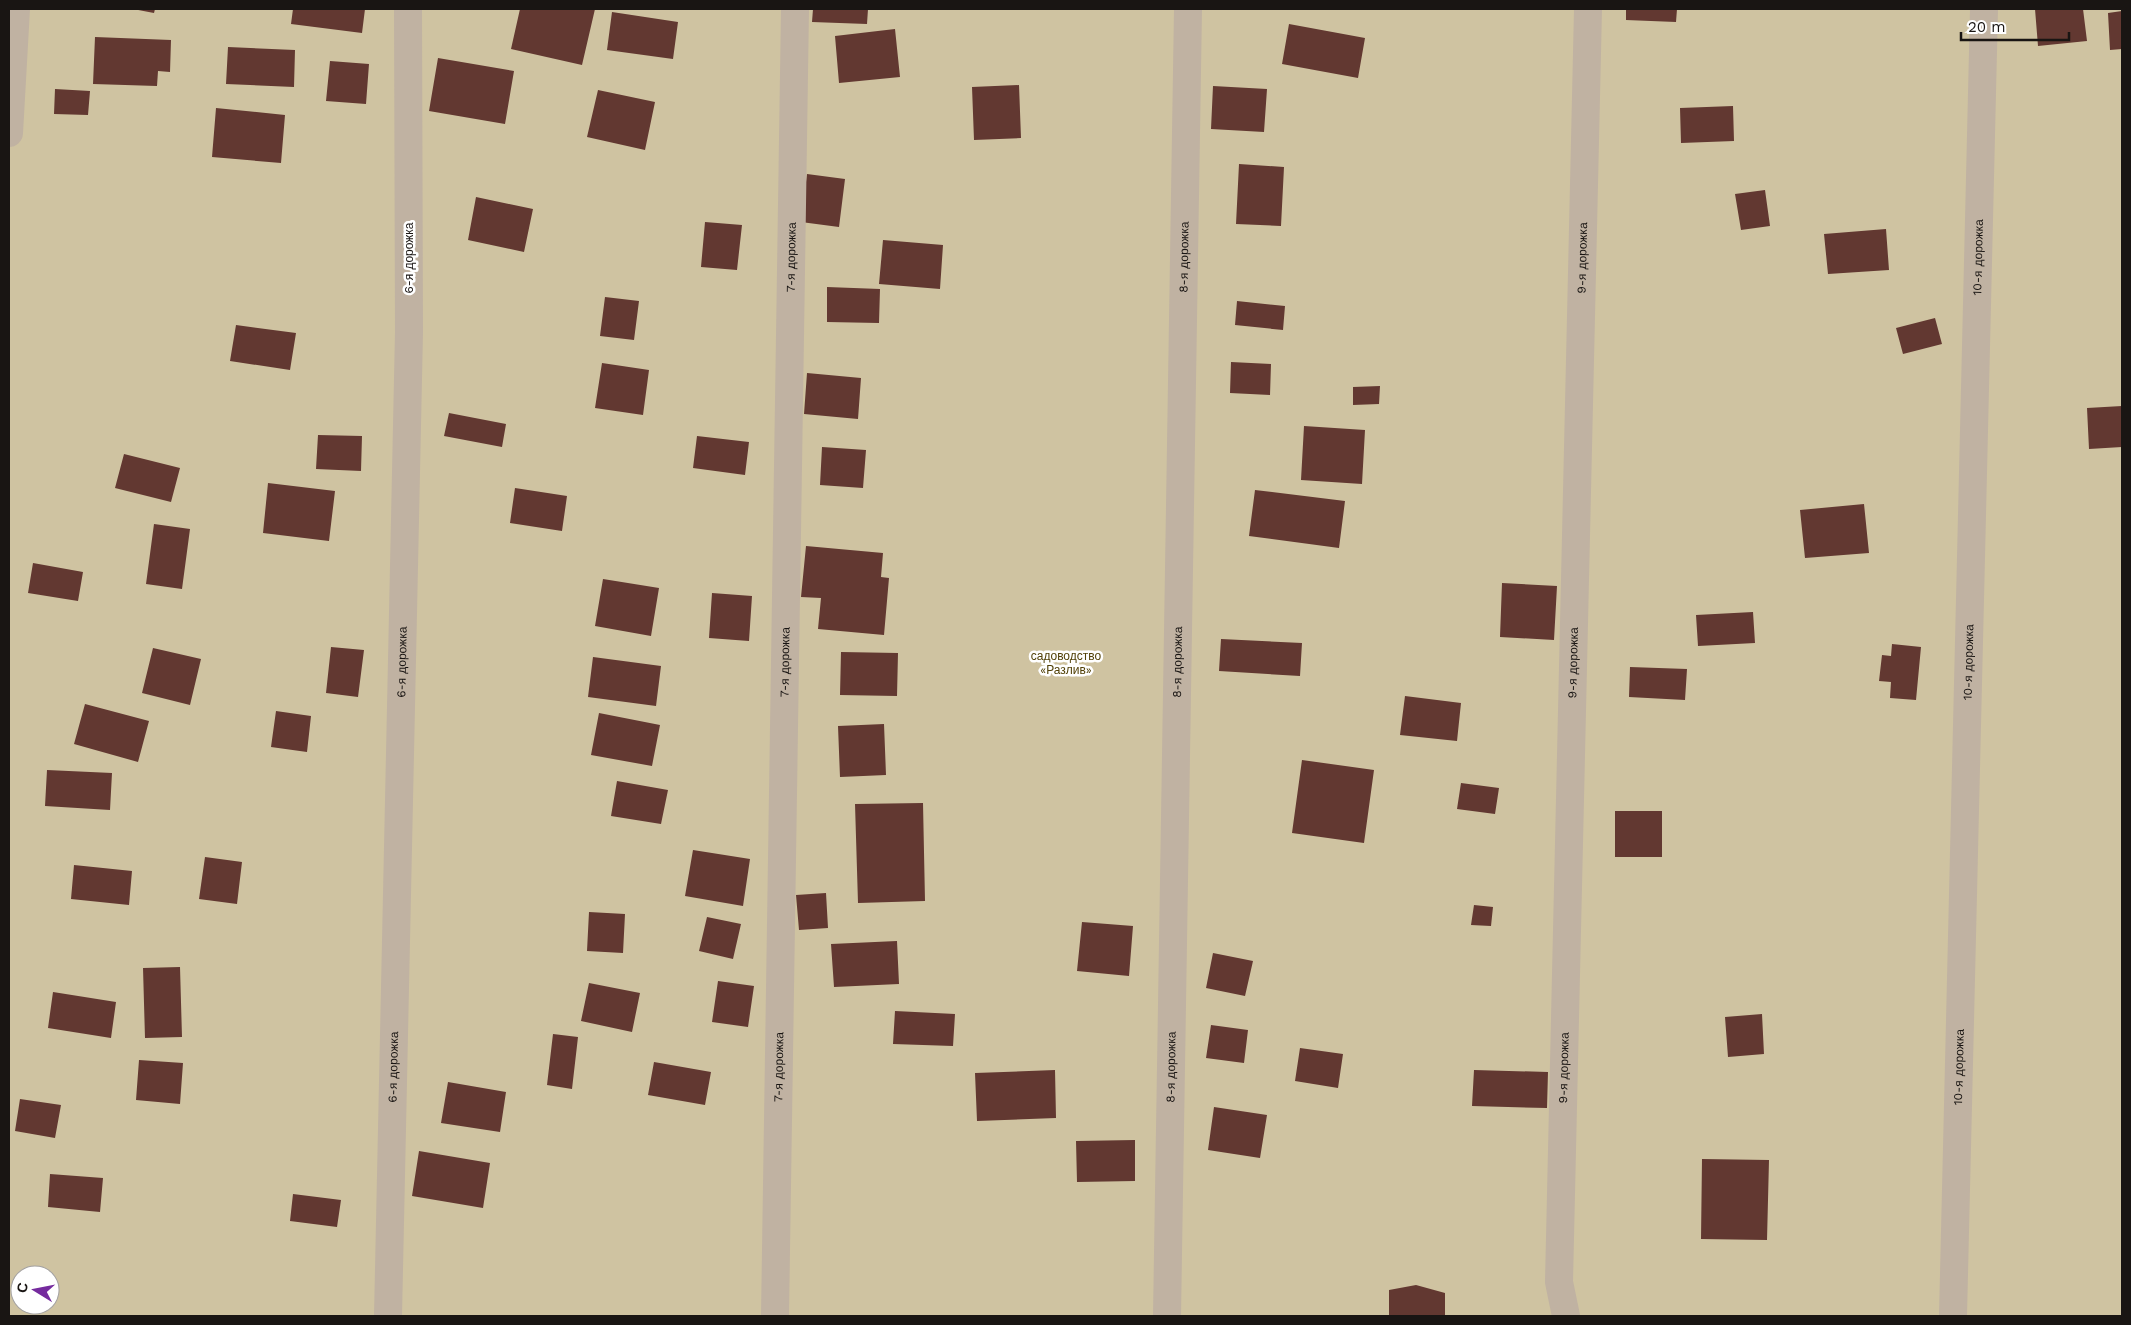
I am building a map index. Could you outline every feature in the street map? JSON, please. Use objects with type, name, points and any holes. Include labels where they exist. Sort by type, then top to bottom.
[{"type":"street","points":[[9,133],[16,9]]},
{"type":"street","name":"6-я дорожка","points":[[388,1316],[409,332],[408,9]]},
{"type":"street","name":"7-я дорожка","points":[[775,1316],[795,9]]},
{"type":"street","name":"8-я дорожка","points":[[1168,1316],[1188,9]]},
{"type":"street","name":"9-я дорожка","points":[[1566,1316],[1559,1282],[1588,9]]},
{"type":"street","name":"10-я дорожка","points":[[1953,1316],[1984,9]]},
{"type":"green space","name":"садоводство «Разлив»","points":[[9,9],[2122,9],[2122,1316],[9,1316]]},
{"type":"building","points":[[133,9],[155,9],[154,13]]},
{"type":"building","points":[[293,9],[365,9],[362,33],[291,24]]},
{"type":"building","points":[[520,9],[595,9],[582,65],[511,49]]},
{"type":"building","points":[[813,9],[868,9],[867,24],[812,22]]},
{"type":"building","points":[[1626,9],[1677,9],[1676,22],[1626,20]]},
{"type":"building","points":[[2035,9],[2083,9],[2087,41],[2038,46]]},
{"type":"building","points":[[2122,11],[2122,49],[2110,50],[2108,13]]},
{"type":"building","points":[[612,12],[678,22],[673,59],[607,50]]},
{"type":"building","points":[[1289,24],[1365,38],[1358,78],[1282,64]]},
{"type":"building","points":[[895,29],[900,77],[839,83],[835,36]]},
{"type":"building","points":[[95,37],[171,40],[170,72],[158,71],[157,86],[93,84]]},
{"type":"building","points":[[228,47],[295,50],[294,87],[226,84]]},
{"type":"building","points":[[438,58],[514,71],[505,124],[429,111]]},
{"type":"building","points":[[330,61],[369,64],[366,104],[326,101]]},
{"type":"building","points":[[1019,85],[1021,138],[974,140],[972,87]]},
{"type":"building","points":[[1213,86],[1267,89],[1264,132],[1211,129]]},
{"type":"building","points":[[55,89],[90,91],[88,115],[54,114]]},
{"type":"building","points":[[598,90],[655,102],[645,150],[587,137]]},
{"type":"building","points":[[1733,106],[1734,141],[1681,143],[1680,108]]},
{"type":"building","points":[[216,108],[285,115],[281,163],[212,157]]},
{"type":"building","points":[[1239,164],[1284,167],[1281,226],[1236,224]]},
{"type":"building","points":[[807,174],[845,179],[839,227],[801,222]]},
{"type":"building","points":[[1765,190],[1770,226],[1741,230],[1735,194]]},
{"type":"building","points":[[476,197],[533,209],[524,252],[468,240]]},
{"type":"building","points":[[705,222],[742,225],[737,270],[701,267]]},
{"type":"building","points":[[1886,229],[1889,270],[1828,274],[1824,234]]},
{"type":"building","points":[[883,240],[943,245],[940,289],[879,284]]},
{"type":"building","points":[[827,287],[880,289],[879,323],[827,322]]},
{"type":"building","points":[[605,297],[639,301],[634,340],[600,336]]},
{"type":"building","points":[[1237,301],[1285,306],[1283,330],[1235,325]]},
{"type":"building","points":[[1935,318],[1942,344],[1903,354],[1896,328]]},
{"type":"building","points":[[236,325],[296,333],[290,370],[230,361]]},
{"type":"building","points":[[1231,362],[1271,364],[1270,395],[1230,393]]},
{"type":"building","points":[[602,363],[649,370],[643,415],[595,408]]},
{"type":"building","points":[[807,373],[861,378],[858,419],[804,414]]},
{"type":"building","points":[[1380,386],[1379,404],[1353,405],[1353,387]]},
{"type":"building","points":[[2122,406],[2122,447],[2089,449],[2087,408]]},
{"type":"building","points":[[449,413],[506,424],[502,447],[444,436]]},
{"type":"building","points":[[1304,426],[1365,430],[1362,484],[1301,480]]},
{"type":"building","points":[[318,435],[362,436],[361,471],[316,469]]},
{"type":"building","points":[[697,436],[749,442],[745,475],[693,468]]},
{"type":"building","points":[[822,447],[866,450],[863,488],[820,485]]},
{"type":"building","points":[[124,454],[180,468],[171,502],[115,488]]},
{"type":"building","points":[[268,483],[335,491],[329,541],[263,533]]},
{"type":"building","points":[[515,488],[567,496],[562,531],[510,523]]},
{"type":"building","points":[[1255,490],[1345,501],[1339,548],[1249,536]]},
{"type":"building","points":[[1864,504],[1869,553],[1805,558],[1800,510]]},
{"type":"building","points":[[154,524],[190,529],[182,589],[146,584]]},
{"type":"building","points":[[806,546],[883,553],[881,577],[889,578],[884,635],[818,629],[821,598],[801,597]]},
{"type":"building","points":[[33,563],[83,572],[78,601],[28,593]]},
{"type":"building","points":[[603,579],[659,588],[651,636],[595,626]]},
{"type":"building","points":[[1502,583],[1557,586],[1554,640],[1500,637]]},
{"type":"building","points":[[712,593],[752,596],[749,641],[709,638]]},
{"type":"building","points":[[1753,612],[1755,643],[1698,646],[1696,615]]},
{"type":"building","points":[[1221,639],[1302,643],[1300,676],[1219,671]]},
{"type":"building","points":[[1892,644],[1921,647],[1916,700],[1890,698],[1891,682],[1879,681],[1882,655],[1891,656]]},
{"type":"building","points":[[331,647],[364,650],[358,697],[326,693]]},
{"type":"building","points":[[153,648],[201,659],[190,705],[142,693]]},
{"type":"building","points":[[841,652],[898,653],[897,696],[840,695]]},
{"type":"building","points":[[593,657],[661,666],[656,706],[588,697]]},
{"type":"building","points":[[1630,667],[1687,669],[1685,700],[1629,697]]},
{"type":"building","points":[[1405,696],[1461,703],[1457,741],[1400,735]]},
{"type":"building","points":[[85,704],[149,721],[138,762],[74,744]]},
{"type":"building","points":[[276,711],[311,716],[307,752],[271,747]]},
{"type":"building","points":[[599,713],[660,725],[652,766],[591,755]]},
{"type":"building","points":[[884,724],[886,775],[840,777],[838,726]]},
{"type":"building","points":[[1302,760],[1374,770],[1364,843],[1292,833]]},
{"type":"building","points":[[47,770],[112,773],[110,810],[45,806]]},
{"type":"building","points":[[617,781],[668,790],[661,824],[611,816]]},
{"type":"building","points":[[1461,783],[1499,788],[1495,814],[1457,809]]},
{"type":"building","points":[[923,803],[925,901],[858,903],[855,804]]},
{"type":"building","points":[[1615,811],[1662,811],[1662,857],[1615,857]]},
{"type":"building","points":[[693,850],[750,859],[743,906],[685,896]]},
{"type":"building","points":[[205,857],[242,862],[237,904],[199,899]]},
{"type":"building","points":[[74,865],[132,871],[129,905],[71,899]]},
{"type":"building","points":[[826,893],[828,928],[799,930],[796,895]]},
{"type":"building","points":[[1474,905],[1493,907],[1491,926],[1471,925]]},
{"type":"building","points":[[589,912],[625,914],[623,953],[587,951]]},
{"type":"building","points":[[707,917],[741,924],[733,959],[699,951]]},
{"type":"building","points":[[1082,922],[1133,926],[1129,976],[1077,971]]},
{"type":"building","points":[[897,941],[899,984],[834,987],[831,944]]},
{"type":"building","points":[[1213,953],[1253,961],[1245,996],[1206,988]]},
{"type":"building","points":[[180,967],[182,1037],[145,1038],[143,968]]},
{"type":"building","points":[[718,981],[754,986],[748,1027],[712,1022]]},
{"type":"building","points":[[589,983],[640,993],[632,1032],[581,1021]]},
{"type":"building","points":[[53,992],[116,1002],[111,1038],[48,1028]]},
{"type":"building","points":[[895,1011],[955,1014],[953,1046],[893,1044]]},
{"type":"building","points":[[1762,1014],[1764,1054],[1728,1057],[1725,1017]]},
{"type":"building","points":[[1211,1025],[1248,1030],[1244,1063],[1206,1058]]},
{"type":"building","points":[[553,1034],[578,1037],[572,1089],[547,1085]]},
{"type":"building","points":[[1300,1048],[1343,1054],[1338,1088],[1295,1081]]},
{"type":"building","points":[[139,1060],[183,1063],[180,1104],[136,1100]]},
{"type":"building","points":[[654,1062],[711,1072],[705,1105],[648,1095]]},
{"type":"building","points":[[1055,1070],[1056,1118],[977,1121],[975,1073]]},
{"type":"building","points":[[1474,1070],[1548,1072],[1547,1108],[1472,1106]]},
{"type":"building","points":[[448,1082],[506,1092],[500,1132],[441,1123]]},
{"type":"building","points":[[20,1099],[61,1105],[55,1138],[15,1131]]},
{"type":"building","points":[[1214,1107],[1267,1115],[1260,1158],[1208,1150]]},
{"type":"building","points":[[1135,1140],[1135,1181],[1077,1182],[1076,1141]]},
{"type":"building","points":[[419,1151],[490,1163],[483,1208],[412,1196]]},
{"type":"building","points":[[1702,1159],[1769,1160],[1767,1240],[1701,1239]]},
{"type":"building","points":[[50,1174],[103,1178],[100,1212],[48,1207]]},
{"type":"building","points":[[293,1194],[341,1200],[337,1227],[290,1221]]},
{"type":"building","points":[[1416,1285],[1445,1293],[1445,1316],[1389,1316],[1389,1290]]}]
